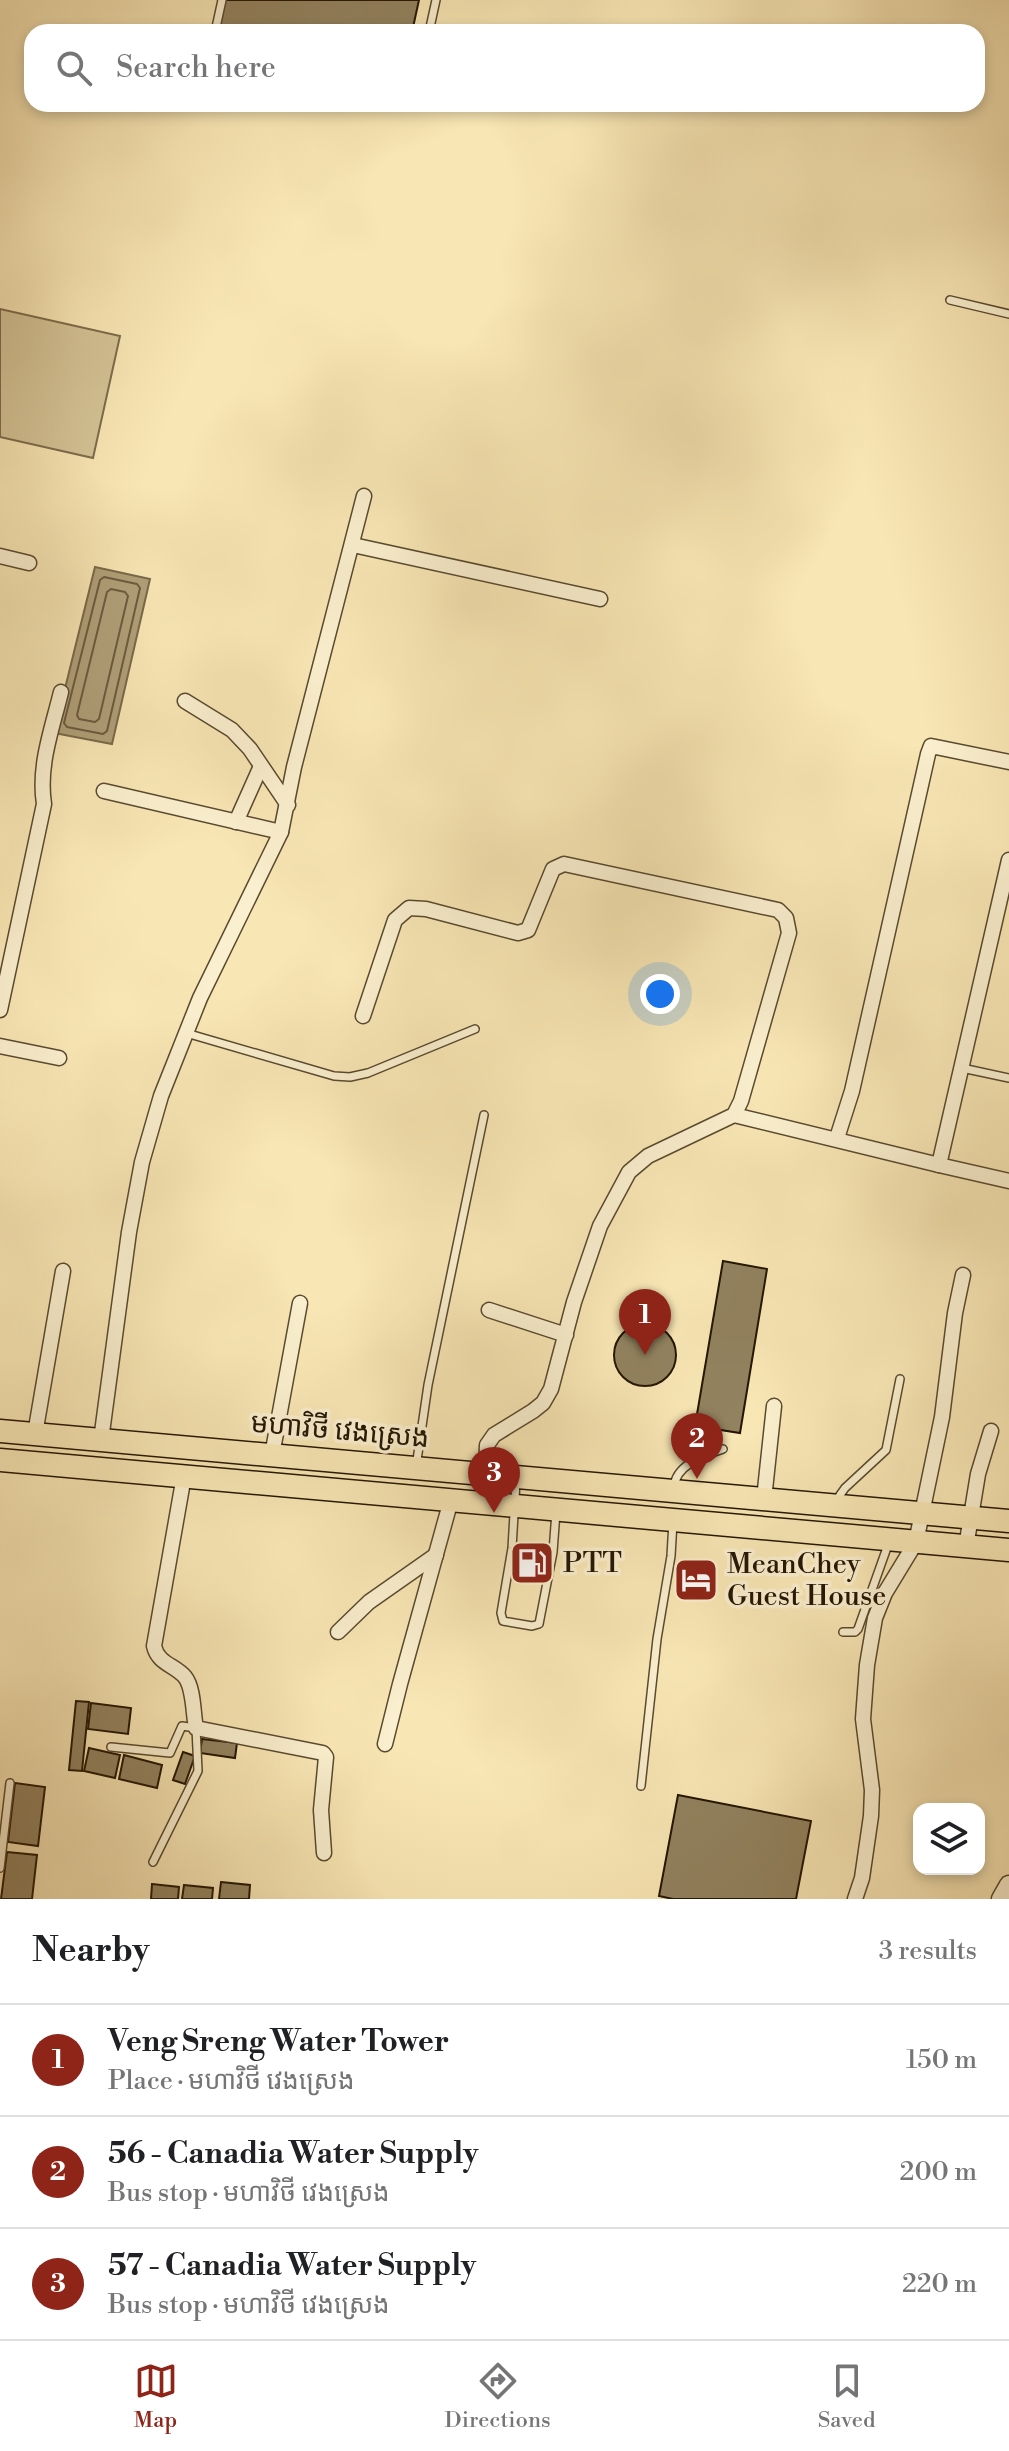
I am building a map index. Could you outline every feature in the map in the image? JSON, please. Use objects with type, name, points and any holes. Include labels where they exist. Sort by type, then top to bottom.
[{"type":"main road","name":"មហាវិថី វេងស្រេង","points":[[0,1431],[1009,1521]]},
{"type":"main road","points":[[0,1460],[1009,1550]]},
{"type":"street","points":[[101,1440],[129,1232],[142,1162],[161,1096],[200,998],[281,832],[294,767],[364,496]]},
{"type":"street","points":[[353,545],[600,599]]},
{"type":"street","points":[[0,556],[29,563]]},
{"type":"street","points":[[0,1010],[44,804],[44,760],[61,692]]},
{"type":"street","points":[[185,701],[232,730],[288,805]]},
{"type":"street","points":[[837,1138],[852,1091],[931,746],[1009,762]]},
{"type":"street","points":[[236,822],[261,766]]},
{"type":"street","points":[[104,791],[281,832]]},
{"type":"street","points":[[939,1165],[1009,860]]},
{"type":"street","points":[[363,1016],[395,920],[409,908],[426,909],[518,933],[528,930],[553,869],[564,864],[778,910],[786,918],[789,933],[741,1101],[734,1115],[648,1156],[629,1172],[600,1226],[551,1389],[543,1403],[494,1435],[487,1445],[486,1474]]},
{"type":"street","points":[[0,1046],[59,1058]]},
{"type":"street","points":[[734,1115],[1009,1181]]},
{"type":"street","points":[[35,1434],[63,1271]]},
{"type":"street","points":[[855,1899],[862,1878],[871,1816],[872,1790],[863,1719],[875,1618],[885,1593],[916,1542],[942,1417],[963,1275]]},
{"type":"street","points":[[272,1455],[300,1303]]},
{"type":"street","points":[[489,1310],[566,1335]]},
{"type":"street","points":[[764,1499],[774,1406]]},
{"type":"street","points":[[0,1431],[0,1439]]},
{"type":"street","points":[[966,1547],[978,1474],[991,1431]]},
{"type":"street","points":[[184,1476],[154,1646],[161,1661],[184,1675],[188,1682],[196,1728],[323,1753],[326,1757],[321,1810],[324,1853]]},
{"type":"street","points":[[385,1744],[451,1500]]},
{"type":"street","points":[[338,1632],[369,1602],[436,1555]]},
{"type":"street","points":[[1001,1899],[1009,1885]]},
{"type":"lane","points":[[217,24],[222,0]]},
{"type":"lane","points":[[431,24],[436,0]]},
{"type":"lane","points":[[950,300],[1009,314]]},
{"type":"lane","points":[[186,1033],[334,1076],[350,1077],[368,1073],[475,1029]]},
{"type":"lane","points":[[962,1068],[1009,1078]]},
{"type":"lane","points":[[416,1468],[428,1385],[484,1115]]},
{"type":"lane","points":[[833,1505],[845,1488],[886,1450],[900,1379]]},
{"type":"lane","points":[[674,1491],[675,1479],[693,1460],[723,1449]]},
{"type":"lane","points":[[516,1477],[503,1621],[532,1626],[539,1624],[553,1552],[556,1510]]},
{"type":"lane","points":[[641,1786],[673,1520]]},
{"type":"lane","points":[[843,1632],[858,1629],[890,1540]]},
{"type":"lane","points":[[111,1747],[170,1753],[182,1726],[196,1728],[198,1771],[153,1862]]},
{"type":"lane","points":[[0,1868],[10,1783]]},
{"type":"shaded area","points":[[0,309],[120,336],[93,458],[0,437]]},
{"type":"water","points":[[95,567],[150,579],[112,744],[54,733]]},
{"type":"building","points":[[224,0],[419,0],[414,24],[218,24]]},
{"type":"building","points":[[723,1261],[767,1269],[740,1433],[695,1426]]},
{"type":"building","points":[[645,1324],[667,1333],[676,1355],[667,1377],[645,1386],[623,1377],[614,1355],[623,1333]]},
{"type":"building","points":[[76,1701],[89,1702],[82,1771],[69,1770]]},
{"type":"building","points":[[91,1703],[131,1708],[128,1734],[88,1729]]},
{"type":"building","points":[[202,1739],[237,1743],[235,1758],[200,1753]]},
{"type":"building","points":[[89,1748],[120,1755],[115,1778],[84,1771]]},
{"type":"building","points":[[183,1752],[195,1756],[185,1784],[173,1780]]},
{"type":"building","points":[[124,1755],[162,1765],[157,1788],[119,1779]]},
{"type":"building","points":[[15,1783],[45,1787],[38,1846],[8,1842]]},
{"type":"building","points":[[678,1795],[811,1821],[796,1899],[673,1899],[659,1896]]},
{"type":"building","points":[[7,1852],[37,1855],[32,1899],[1,1899]]},
{"type":"building","points":[[221,1882],[250,1885],[249,1899],[219,1899]]},
{"type":"building","points":[[152,1884],[179,1887],[178,1899],[151,1899]]},
{"type":"building","points":[[184,1885],[213,1888],[212,1899],[182,1899]]},
{"type":"place","name":"Veng Sreng Water Tower","points":[[645,1355]]},
{"type":"place","name":"56 - Canadia Water Supply","points":[[697,1479]]},
{"type":"place","name":"57 - Canadia Water Supply","points":[[494,1513]]},
{"type":"place","name":"PTT","points":[[532,1563]]},
{"type":"place","name":"MeanChey Guest House","points":[[696,1580]]}]
